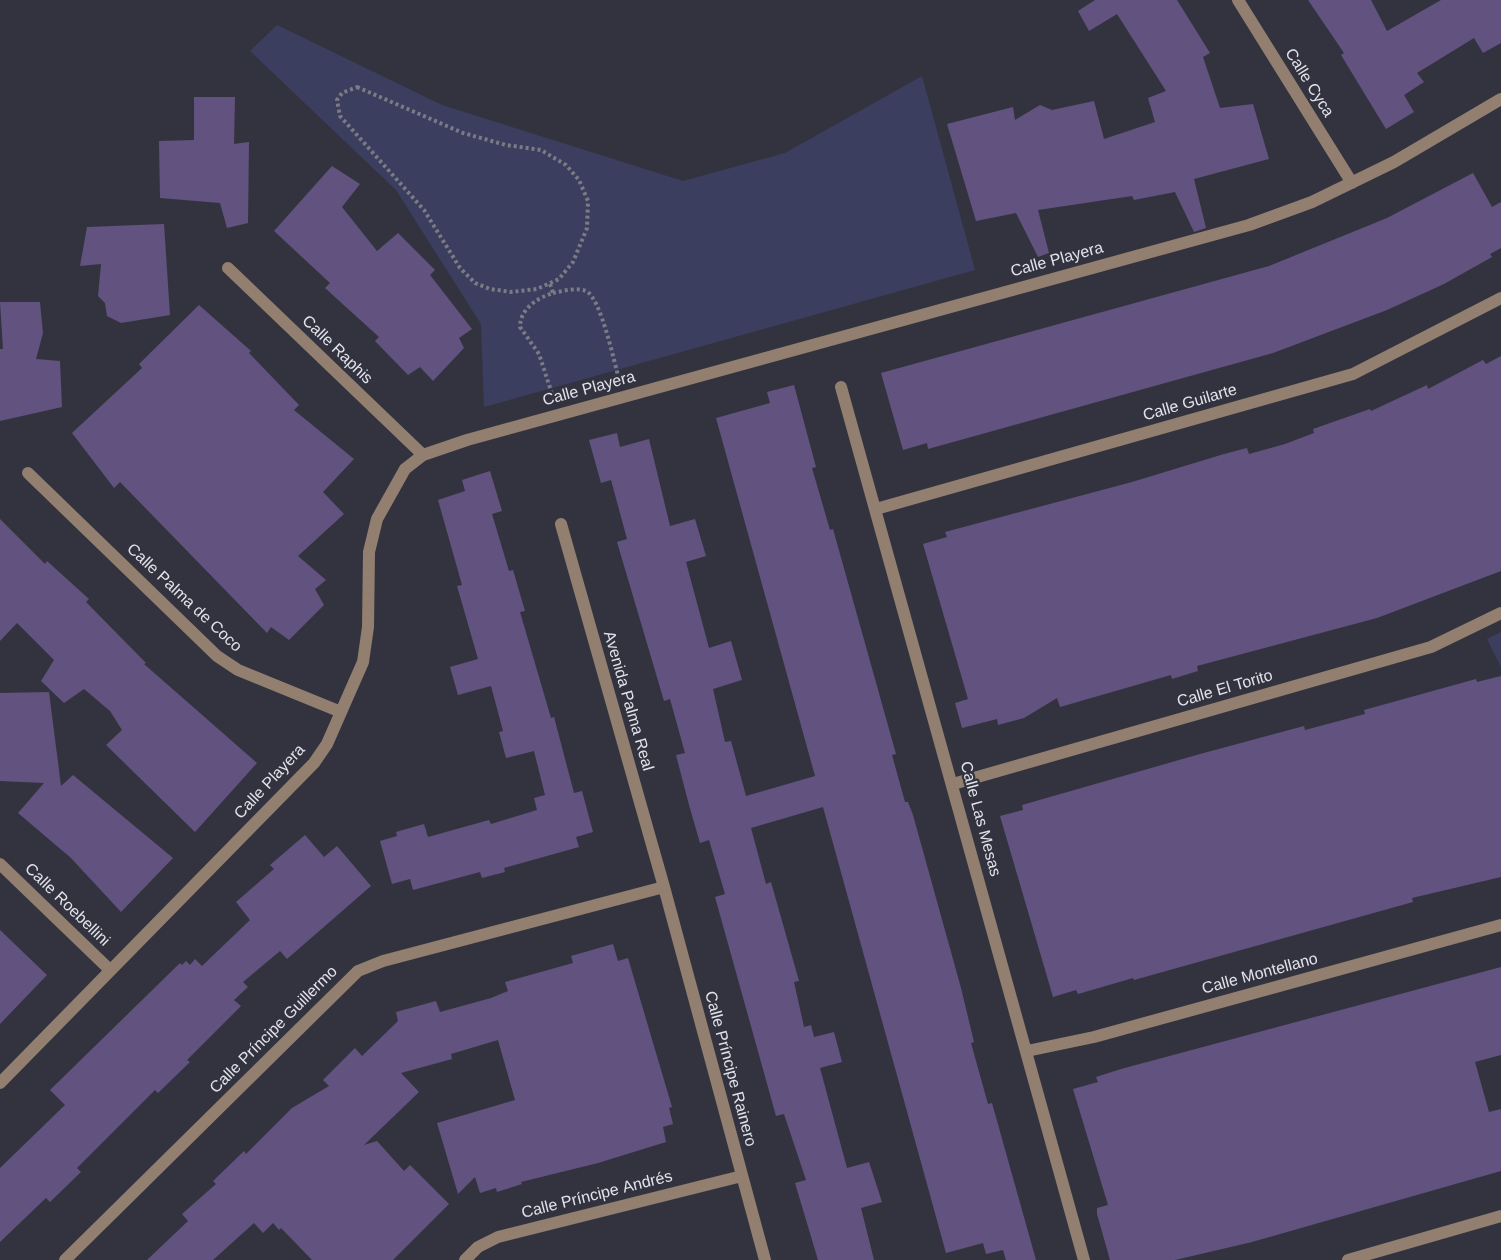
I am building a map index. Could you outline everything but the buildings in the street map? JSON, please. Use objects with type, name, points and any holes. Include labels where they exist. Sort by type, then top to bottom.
[{"type":"street","name":"Calle Cyca","points":[[1238,0],[1352,183]]},
{"type":"street","name":"Calle Playera","points":[[0,1083],[314,763],[327,744],[363,662],[368,627],[369,552],[377,519],[405,469],[423,455],[466,440],[1249,225],[1312,202],[1394,162],[1501,99]]},
{"type":"street","name":"Calle Raphis","points":[[228,268],[423,455]]},
{"type":"street","name":"Calle Guilarte","points":[[876,509],[1353,374],[1501,298]]},
{"type":"street","name":"Calle Las Mesas","points":[[841,387],[1084,1260]]},
{"type":"street","name":"Calle Palma de Coco","points":[[28,473],[217,656],[238,670],[341,712]]},
{"type":"street","name":"Avenida Palma Real","points":[[561,524],[664,886]]},
{"type":"street","name":"Calle El Torito","points":[[953,784],[1431,648],[1501,613]]},
{"type":"street","name":"Calle Roebellini","points":[[0,864],[110,970]]},
{"type":"street","name":"Calle Príncipe Rainero","points":[[664,886],[765,1260]]},
{"type":"street","name":"Calle Príncipe Guillermo","points":[[65,1260],[358,971],[383,961],[664,886]]},
{"type":"street","name":"Calle Montellano","points":[[1027,1051],[1094,1037],[1501,925]]},
{"type":"street","name":"Calle Príncipe Andrés","points":[[465,1260],[478,1247],[498,1237],[742,1176]]},
{"type":"street","points":[[1348,1260],[1501,1216]]},
{"type":"path","points":[[354,87],[366,89],[463,133],[506,145],[541,150],[566,165],[579,180],[587,195],[587,228],[573,262],[559,279],[550,284],[537,289],[511,292],[490,289],[468,278],[424,210],[340,116],[337,106],[342,93],[354,87]]},
{"type":"path","points":[[550,284],[553,293]]},
{"type":"path","points":[[558,415],[539,354],[520,327],[525,309],[553,293],[581,290],[590,294],[597,305],[624,397]]},
{"type":"shaded area","points":[[277,25],[442,105],[683,181],[785,153],[922,76],[975,270],[484,407],[481,324],[396,190],[250,51]]},
{"type":"shaded area","points":[[1501,632],[1501,667],[1487,639]]}]
